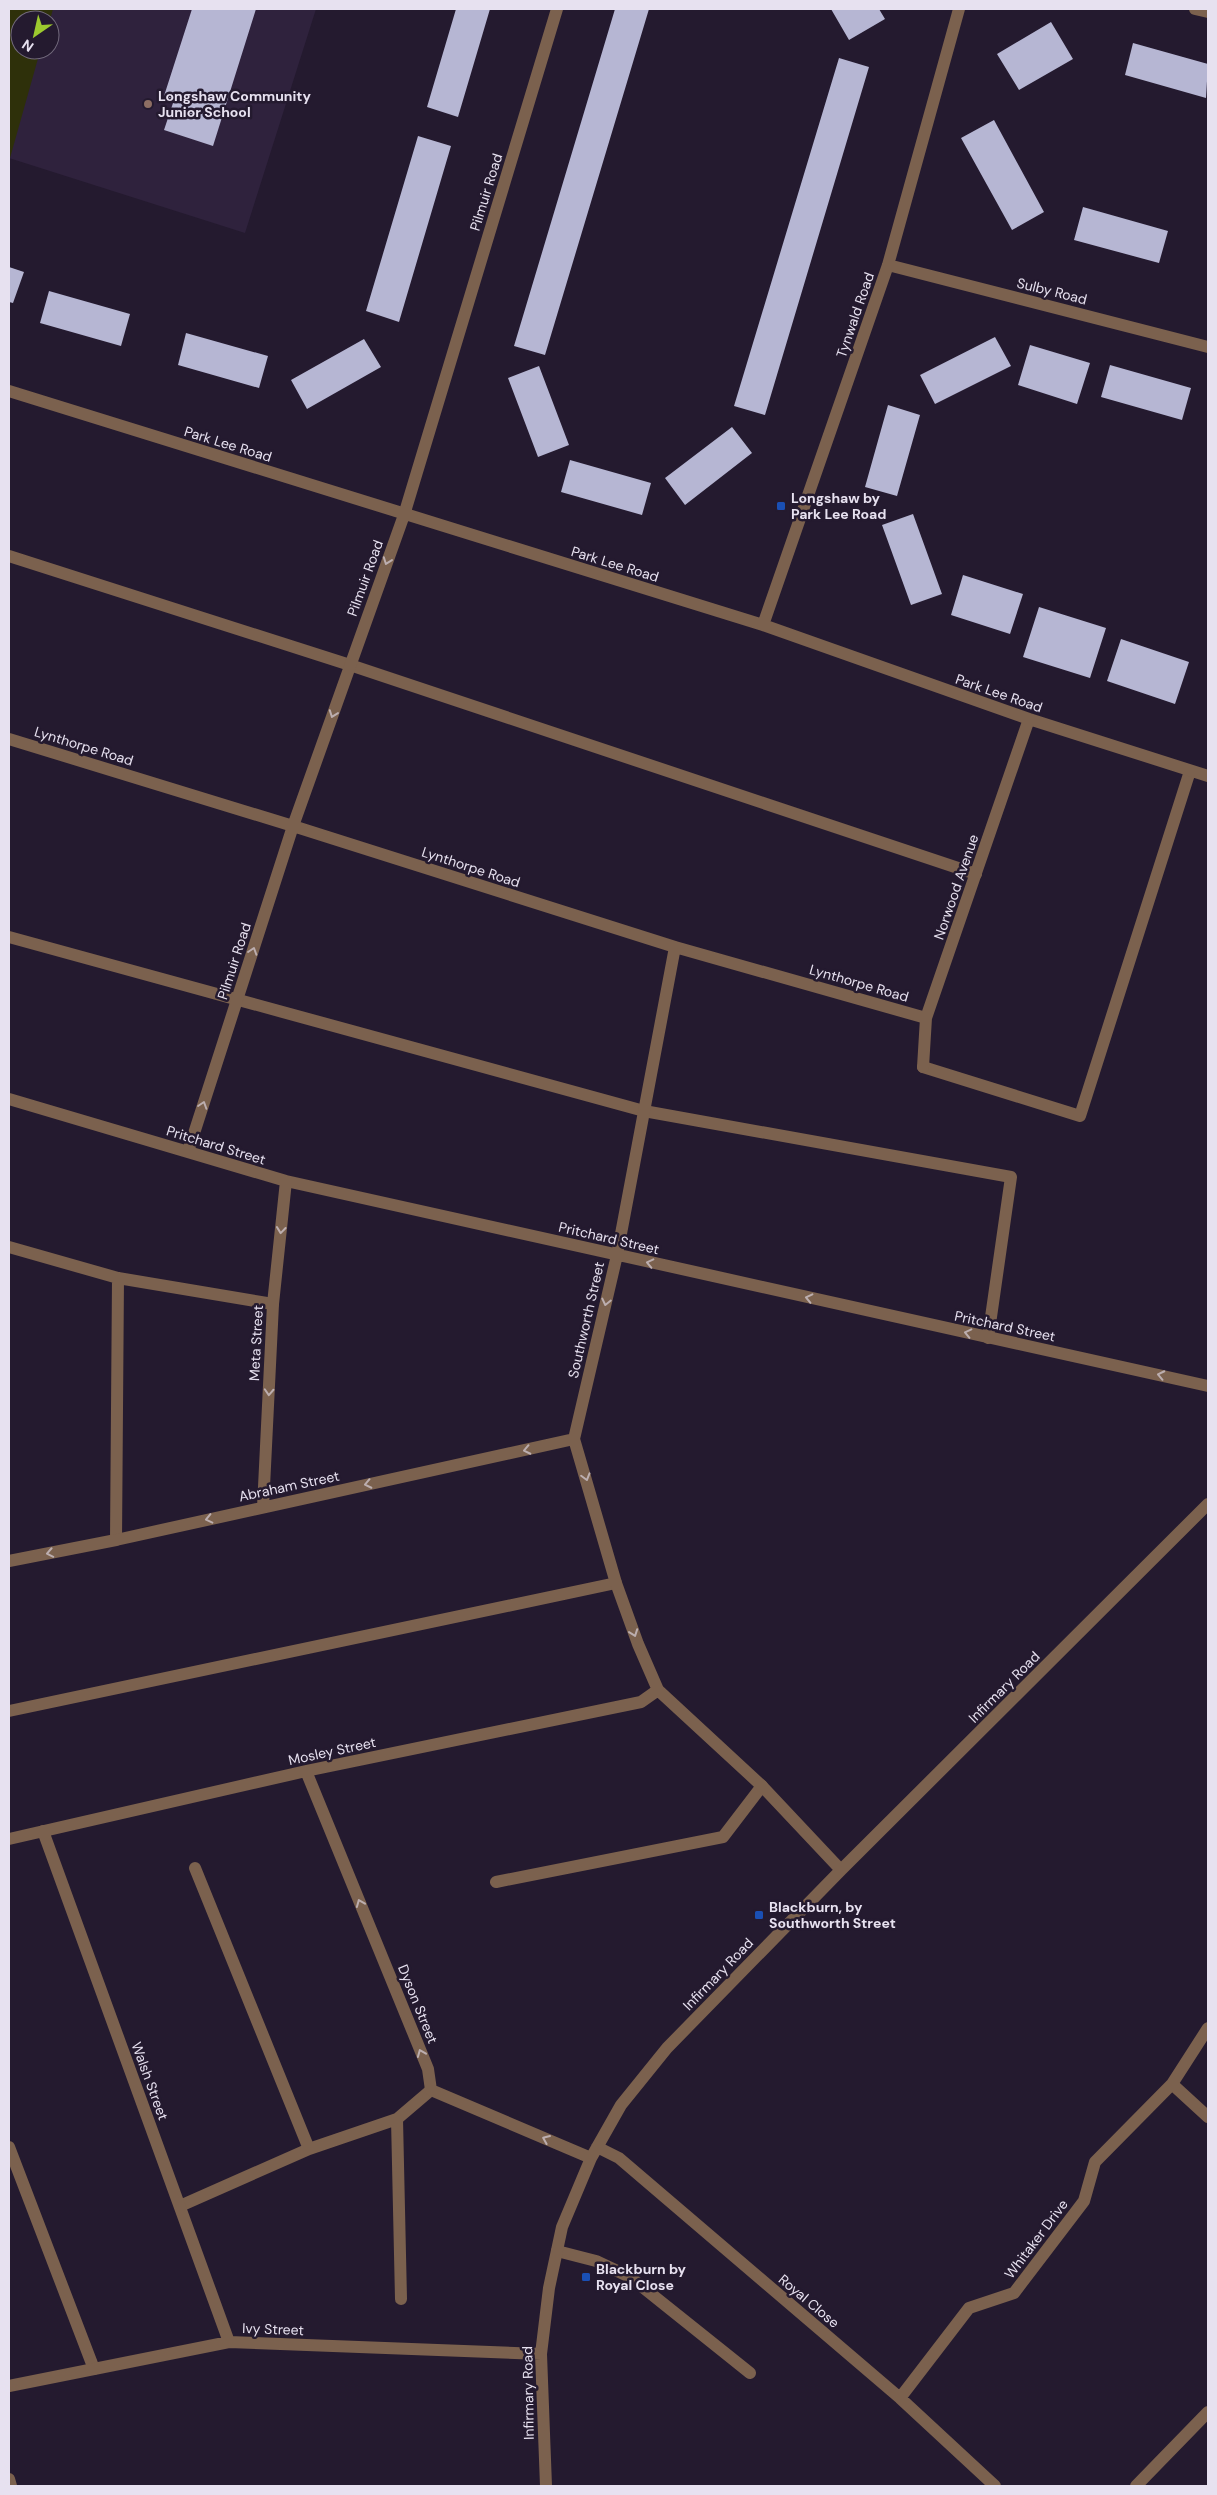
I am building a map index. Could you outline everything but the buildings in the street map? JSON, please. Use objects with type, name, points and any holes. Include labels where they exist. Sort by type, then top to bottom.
[{"type":"street","name":"Pilmuir Road","points":[[188,1152],[293,826],[404,515],[557,9]]},
{"type":"street","name":"Tynwald Road","points":[[762,626],[888,265],[958,9]]},
{"type":"street","points":[[1195,9],[1208,12]]},
{"type":"street","name":"Sulby Road","points":[[888,265],[1208,347]]},
{"type":"street","name":"Park Lee Road","points":[[9,391],[762,626],[1029,719],[1208,776]]},
{"type":"street","points":[[9,556],[350,665],[976,874]]},
{"type":"street","name":"Norwood Avenue","points":[[1029,719],[926,1018],[923,1067],[1080,1116],[1190,771]]},
{"type":"street","name":"Lynthorpe Road","points":[[9,739],[293,826],[675,947],[926,1018]]},
{"type":"street","points":[[9,937],[644,1112],[1011,1177],[988,1338]]},
{"type":"street","name":"Southworth Street","points":[[658,1690],[638,1644],[616,1583],[574,1439],[616,1255],[675,947]]},
{"type":"street","name":"Pritchard Street","points":[[9,1099],[286,1181],[1208,1386]]},
{"type":"street","name":"Meta Street","points":[[262,1507],[273,1304],[286,1181]]},
{"type":"street","points":[[9,1248],[118,1278],[273,1304]]},
{"type":"street","points":[[116,1540],[118,1278]]},
{"type":"street","name":"Abraham Street","points":[[9,1561],[116,1540],[574,1439]]},
{"type":"street","name":"Infirmary Road","points":[[546,2486],[540,2354],[549,2288],[562,2228],[594,2152],[621,2105],[667,2048],[841,1870],[1208,1504]]},
{"type":"street","points":[[9,1711],[616,1583]]},
{"type":"street","points":[[658,1690],[762,1786],[841,1870]]},
{"type":"street","name":"Mosley Street","points":[[9,1839],[306,1771],[641,1702],[658,1690]]},
{"type":"street","name":"Dyson Street","points":[[306,1771],[428,2069],[432,2090]]},
{"type":"street","points":[[496,1882],[723,1837],[762,1786]]},
{"type":"street","name":"Walsh Street","points":[[43,1831],[229,2342]]},
{"type":"street","points":[[195,1868],[309,2149]]},
{"type":"street","name":"Whitaker Drive","points":[[900,2398],[969,2308],[1014,2293],[1084,2201],[1095,2162],[1172,2084],[1208,2028]]},
{"type":"street","points":[[1172,2084],[1208,2117]]},
{"type":"street","points":[[180,2206],[309,2149],[398,2119],[432,2090],[594,2152]]},
{"type":"street","points":[[398,2119],[402,2299]]},
{"type":"street","points":[[9,2147],[94,2369]]},
{"type":"street","name":"Royal Close","points":[[594,2152],[619,2158],[900,2398],[995,2486]]},
{"type":"street","points":[[557,2251],[596,2261],[630,2277],[750,2373]]},
{"type":"street","name":"Ivy Street","points":[[9,2386],[229,2342],[540,2354]]},
{"type":"street","points":[[1136,2486],[1208,2412]]},
{"type":"street","points":[[9,2479],[11,2486]]},
{"type":"shaded area","name":"Longshaw Community Junior School","points":[[9,9],[316,9],[245,233],[9,158]]},
{"type":"green space","points":[[9,9],[53,9],[10,10],[10,60],[38,60],[10,158]]},
{"type":"place","name":"Longshaw Community Junior School","points":[[148,104]]},
{"type":"place","name":"Longshaw by Park Lee Road","points":[[781,506]]},
{"type":"place","name":"Blackburn, by Southworth Street","points":[[759,1915]]},
{"type":"place","name":"Blackburn by Royal Close","points":[[586,2277]]}]
